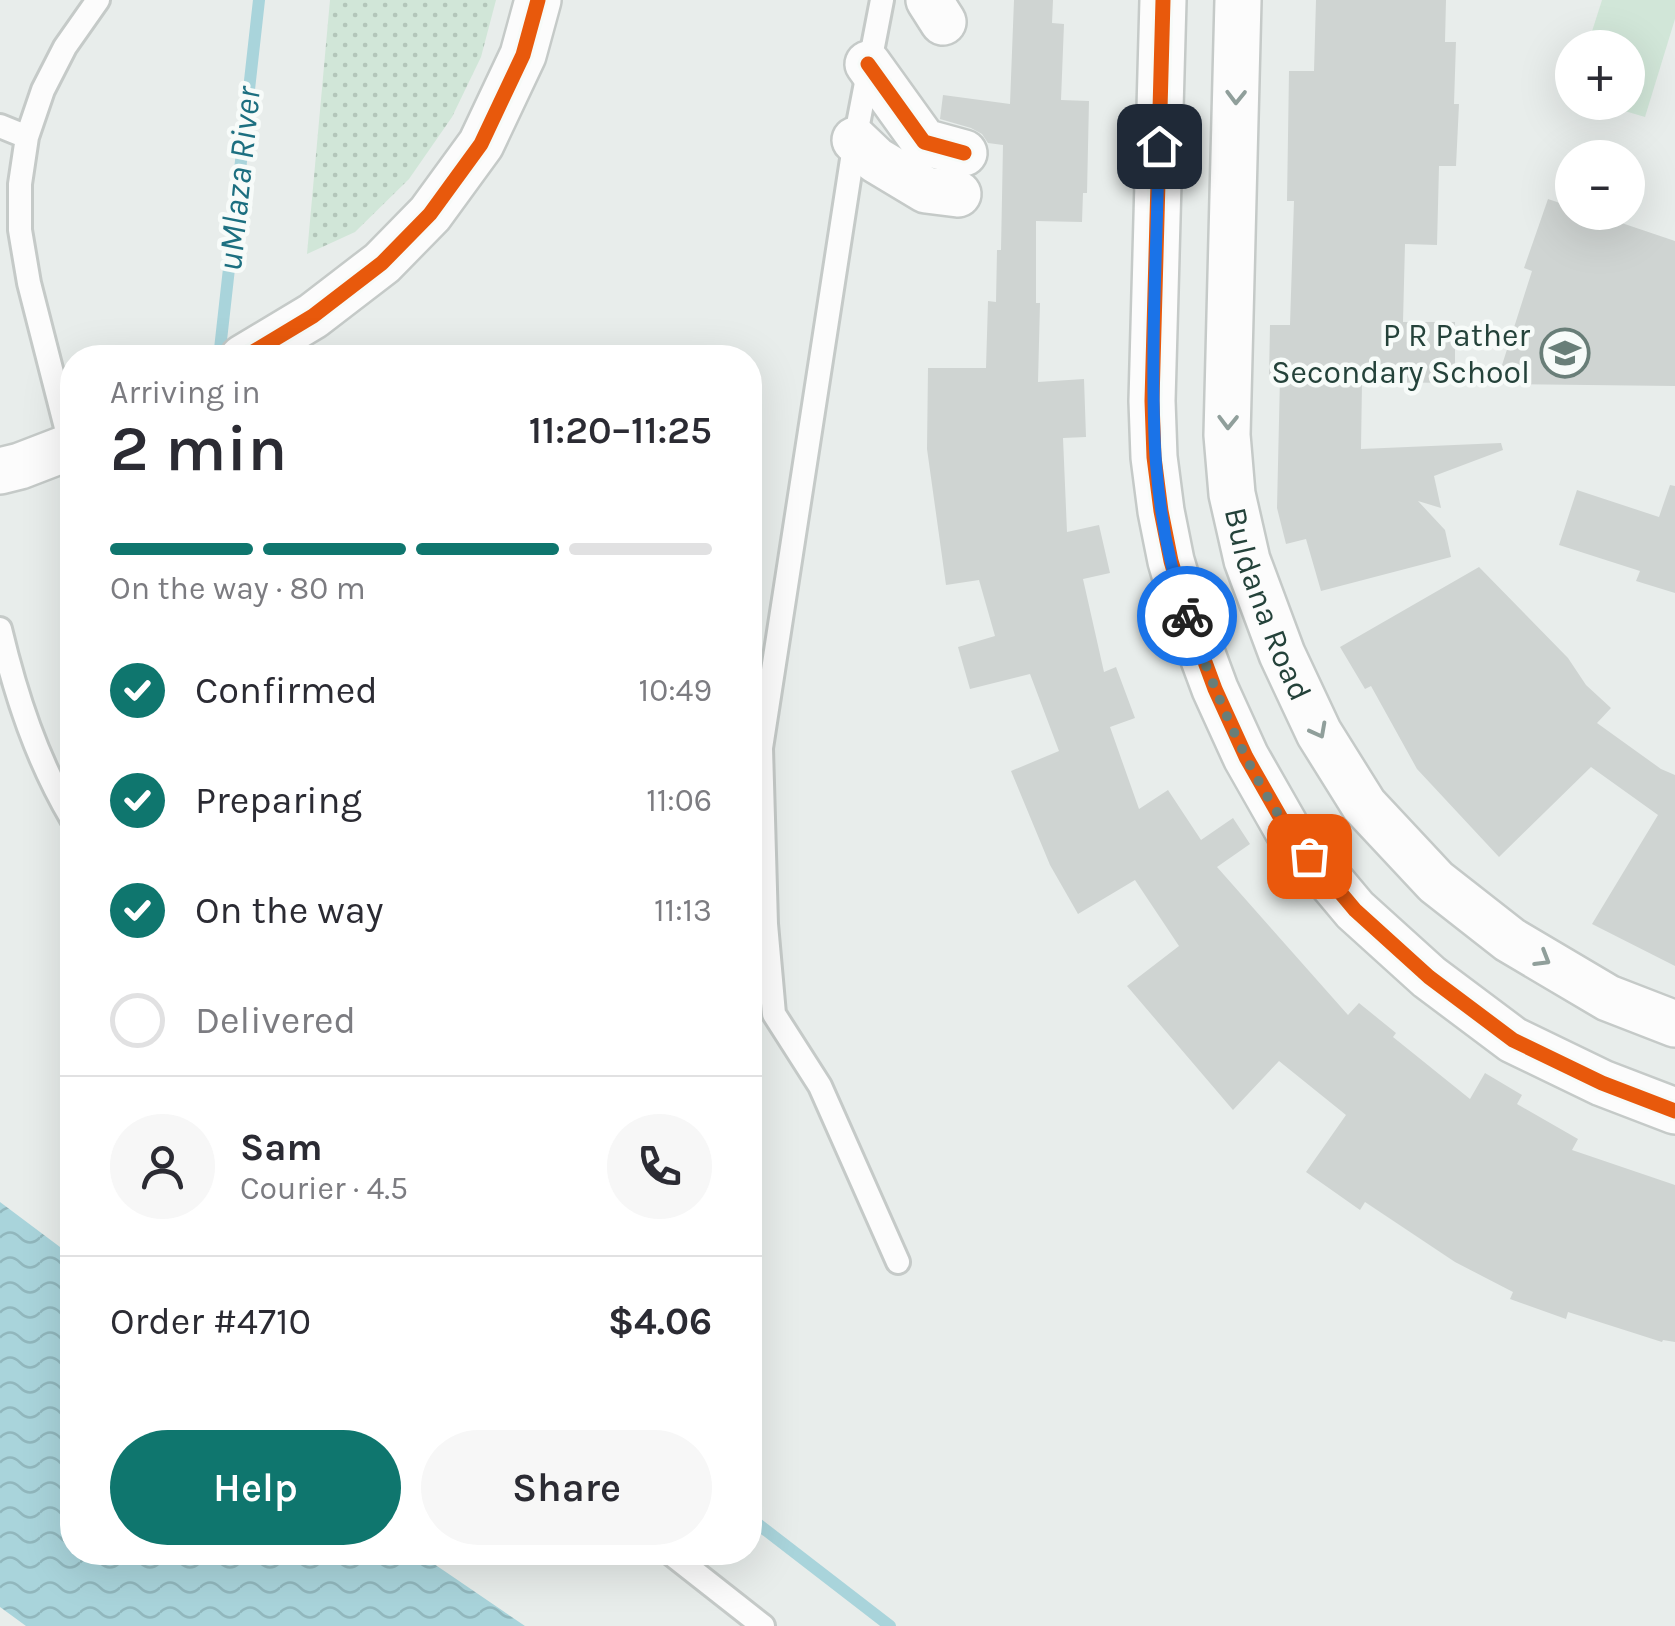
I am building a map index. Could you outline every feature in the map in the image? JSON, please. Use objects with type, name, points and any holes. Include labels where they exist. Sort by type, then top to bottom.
[{"type":"street","points":[[265,345],[313,316],[382,263],[430,214],[481,144],[523,55],[538,0]]},
{"type":"street","points":[[1163,0],[1152,401],[1154,457],[1171,560],[1184,608],[1215,690],[1246,757],[1286,828],[1355,910],[1429,978],[1513,1040],[1602,1083],[1675,1111]]},
{"type":"street","name":"Buldana Road","points":[[1238,0],[1227,435],[1232,494],[1247,560],[1282,654],[1319,733],[1364,805],[1436,882],[1510,940],[1608,998],[1675,1024]]},
{"type":"street","points":[[854,140],[876,160],[926,190],[961,173],[924,142],[868,64]]},
{"type":"street","points":[[0,471],[60,450]]},
{"type":"lane","points":[[60,400],[30,284],[20,230],[20,184],[27,138],[43,90],[65,47],[98,0]]},
{"type":"lane","points":[[882,0],[854,140],[762,748],[766,924],[774,1014],[820,1086],[898,1262]]},
{"type":"lane","points":[[0,126],[27,138]]},
{"type":"lane","points":[[0,629],[28,727],[60,798]]},
{"type":"lane","points":[[686,1565],[764,1626]]},
{"type":"green space","points":[[330,0],[496,0],[481,57],[452,117],[409,179],[355,232],[307,254]]},
{"type":"green space","points":[[1602,0],[1675,0],[1675,19],[1645,117],[1645,30],[1592,30]]},
{"type":"water","points":[[0,1202],[60,1247],[60,1565],[436,1565],[525,1626],[26,1626],[0,1607]]},
{"type":"building","points":[[1014,0],[1053,0],[1052,23],[1064,24],[1061,100],[1089,101],[1087,193],[1083,193],[1082,222],[1036,221],[1038,382],[1084,379],[1086,437],[1063,438],[1067,532],[1099,525],[1110,573],[1083,579],[1104,672],[1116,667],[1135,718],[1110,727],[1139,809],[1168,790],[1201,840],[1233,818],[1250,844],[1217,867],[1348,1015],[1359,1003],[1396,1033],[1393,1037],[1470,1099],[1485,1073],[1522,1095],[1517,1104],[1578,1139],[1572,1150],[1675,1185],[1675,1342],[1662,1342],[1568,1312],[1566,1319],[1510,1299],[1513,1292],[1455,1262],[1365,1202],[1360,1210],[1306,1172],[1346,1115],[1279,1061],[1233,1110],[1127,986],[1179,946],[1135,880],[1078,914],[1050,865],[1011,771],[1059,751],[1030,674],[970,689],[958,647],[995,636],[979,580],[946,585],[927,449],[928,368],[986,368],[988,301],[996,302],[997,250],[1001,250],[1003,145],[988,143],[971,128],[940,119],[943,95],[1010,104]]},
{"type":"building","points":[[1316,0],[1446,0],[1445,42],[1456,42],[1456,166],[1439,166],[1437,245],[1405,244],[1403,322],[1455,322],[1455,383],[1362,382],[1361,449],[1501,443],[1503,450],[1434,476],[1441,508],[1418,501],[1445,530],[1451,557],[1321,591],[1306,539],[1286,544],[1277,508],[1280,377],[1269,377],[1270,325],[1290,325],[1294,201],[1287,201],[1289,71],[1314,71]]},
{"type":"building","points":[[1548,199],[1555,201],[1555,230],[1642,230],[1675,241],[1675,386],[1496,384],[1532,271],[1524,268]]},
{"type":"building","points":[[1670,485],[1675,486],[1675,593],[1636,581],[1640,571],[1559,545],[1577,490],[1659,517]]},
{"type":"building","points":[[1479,567],[1611,708],[1597,723],[1675,775],[1675,966],[1592,924],[1658,815],[1591,767],[1499,857],[1417,769],[1371,686],[1365,689],[1340,647]]},
{"type":"waterway","name":"uMlaza River","points":[[220,345],[259,0]]},
{"type":"waterway","name":"uMlaza River","points":[[762,1527],[890,1626]]},
{"type":"cycle path","points":[[265,345],[313,316],[382,263],[430,214],[481,144],[523,55],[538,0]]},
{"type":"cycle path","points":[[1163,0],[1152,401],[1154,457],[1171,561],[1185,608],[1246,757],[1287,829],[1355,910],[1429,977],[1513,1040],[1602,1083],[1675,1111]]},
{"type":"cycle path","points":[[868,64],[924,142],[964,153]]},
{"type":"way so far","points":[[1187,616],[1246,757],[1286,828],[1309,856]]},
{"type":"place","name":"P R Pather Secondary School","points":[[1565,353]]},
{"type":"route","points":[[1159,146],[1154,457],[1160,511],[1187,616]]}]
